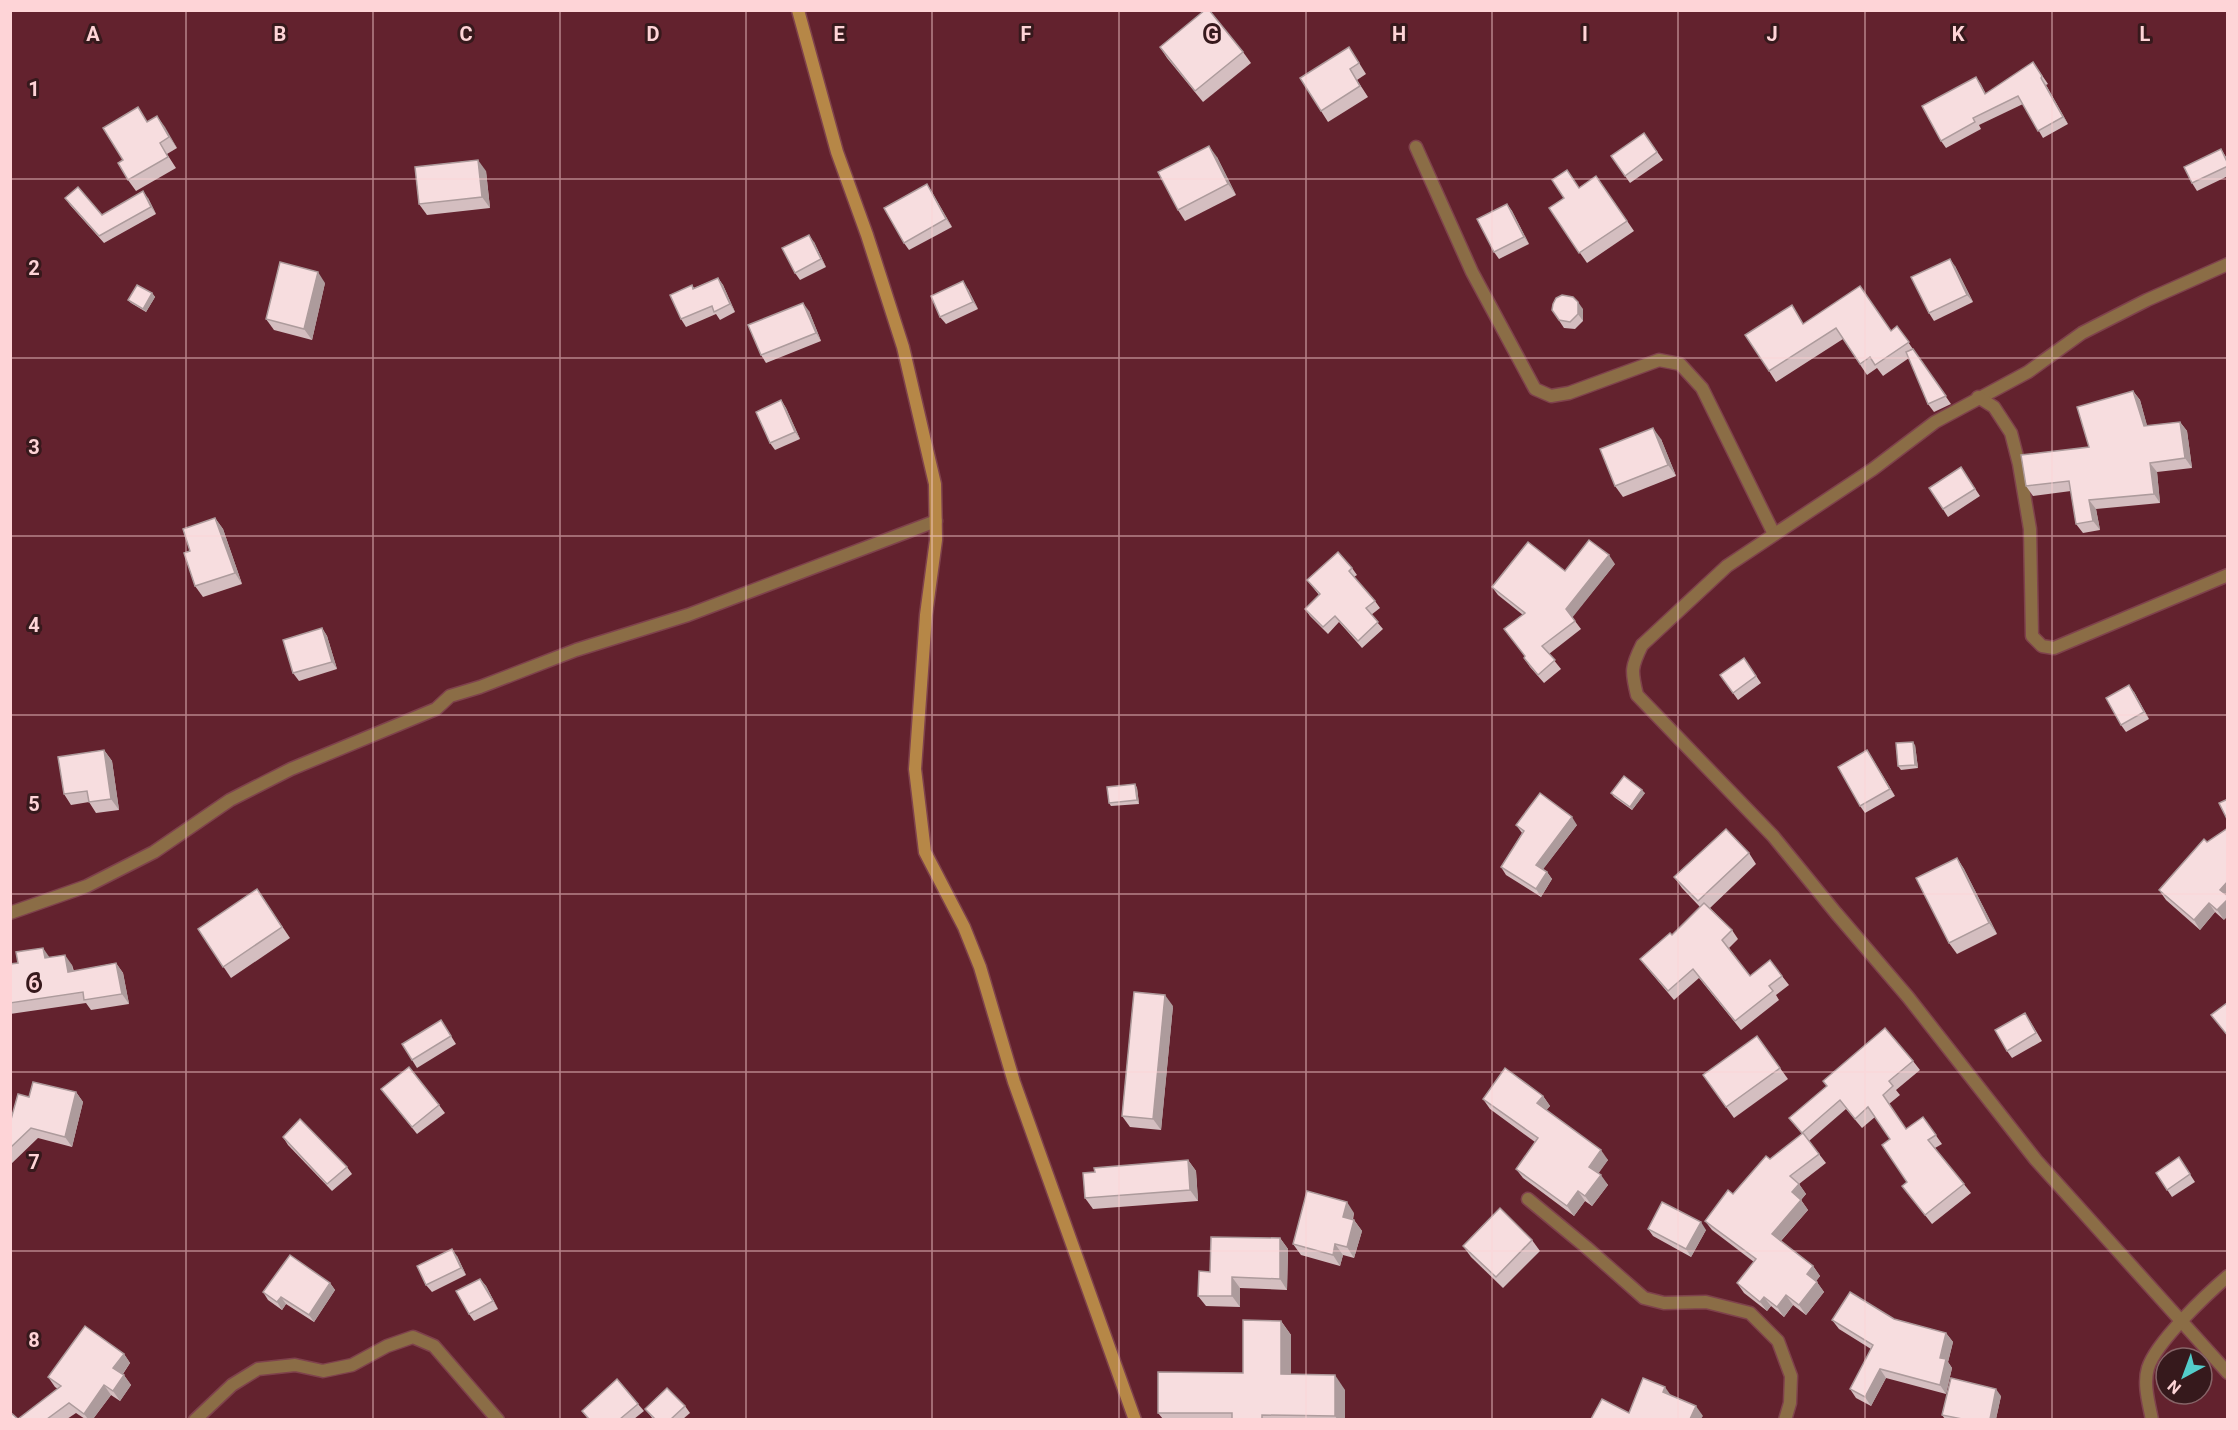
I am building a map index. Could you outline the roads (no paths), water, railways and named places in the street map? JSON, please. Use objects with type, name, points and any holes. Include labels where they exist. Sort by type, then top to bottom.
[{"type":"street","points":[[798,10],[837,152],[903,346],[935,484],[936,540],[926,615],[915,769],[926,852],[964,927],[980,967],[1014,1082],[1135,1419]]},
{"type":"street","points":[[1416,147],[1472,272],[1535,389],[1551,396],[1569,393],[1659,360],[1680,364],[1702,388],[1774,534]]},
{"type":"street","points":[[2228,264],[2147,300],[2082,333],[2028,372],[1935,422],[1873,469],[1727,566],[1642,645],[1635,658],[1632,674],[1637,695],[1773,836],[1836,914],[1908,997],[2036,1160],[2228,1373]]},
{"type":"street","points":[[1978,398],[1994,407],[2011,433],[2019,464],[2030,529],[2032,636],[2042,646],[2054,648],[2228,575]]},
{"type":"street","points":[[10,914],[87,886],[154,852],[230,800],[291,769],[436,709],[450,696],[480,687],[576,650],[688,615],[936,521]]},
{"type":"street","points":[[1528,1199],[1644,1298],[1664,1303],[1706,1302],[1750,1313],[1778,1341],[1791,1376],[1790,1403],[1785,1419]]},
{"type":"street","points":[[2152,1419],[2147,1391],[2148,1368],[2157,1352],[2181,1321],[2228,1276]]},
{"type":"street","points":[[195,1419],[232,1385],[258,1369],[295,1365],[322,1371],[352,1365],[387,1346],[413,1337],[434,1346],[498,1419]]}]
